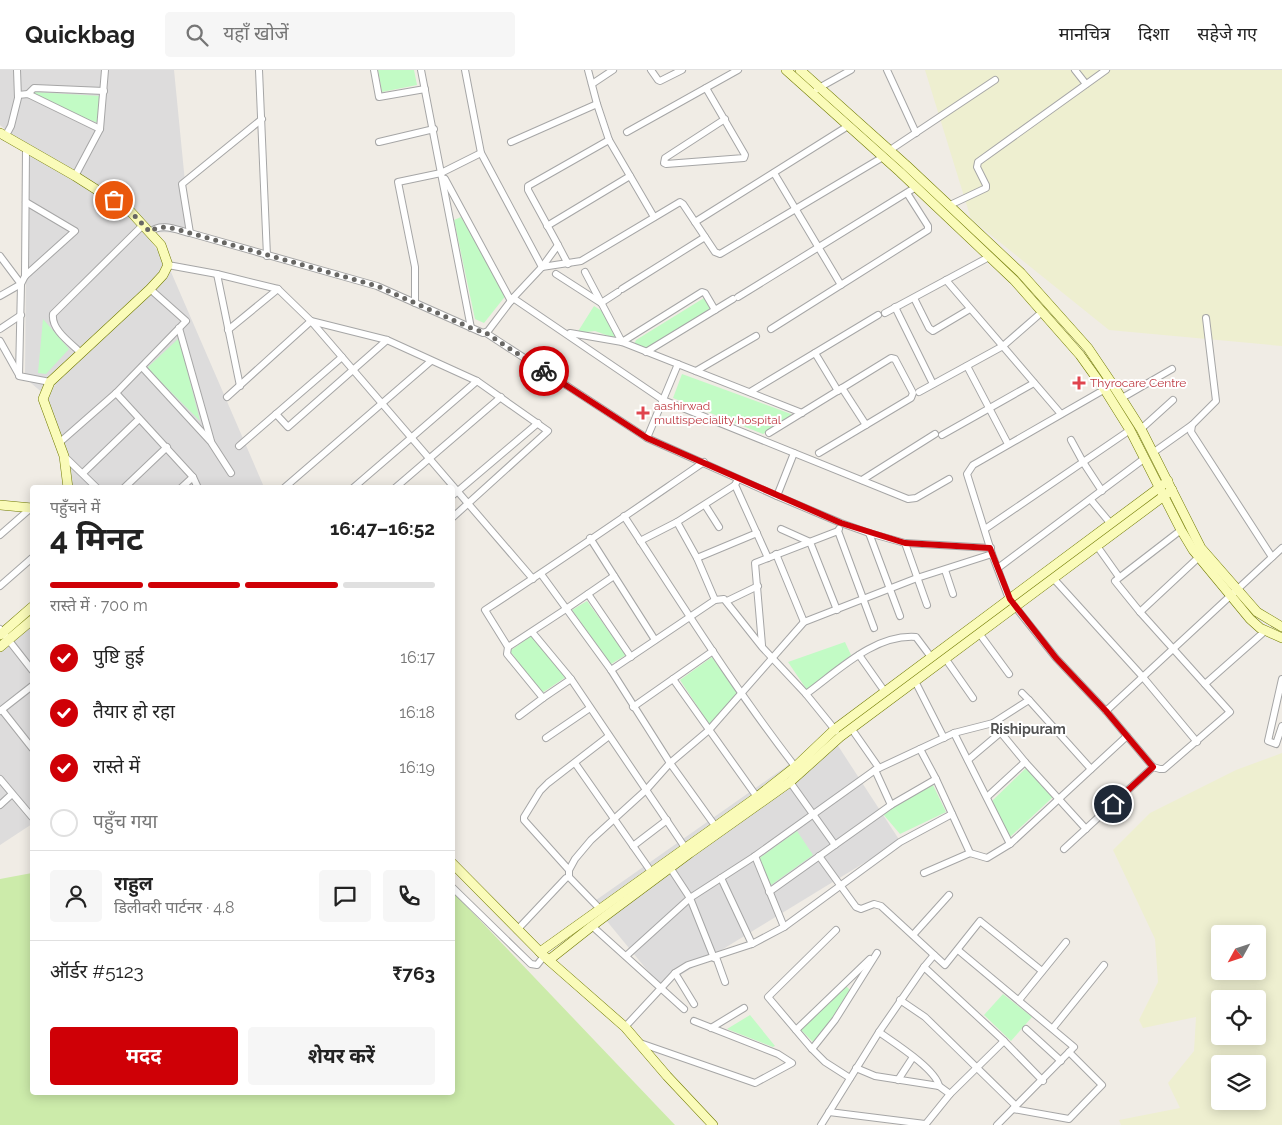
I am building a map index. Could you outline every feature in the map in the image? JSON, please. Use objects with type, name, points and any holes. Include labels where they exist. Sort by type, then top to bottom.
[{"type":"street","points":[[17,70],[18,95],[11,126],[3,135],[75,176],[130,211],[161,245],[168,265],[163,275],[150,288],[50,382],[43,399],[64,456],[68,485]]},
{"type":"street","points":[[75,176],[100,129],[105,70]]},
{"type":"street","points":[[260,70],[267,256]]},
{"type":"street","points":[[374,70],[379,97],[425,89]]},
{"type":"street","points":[[421,70],[471,328]]},
{"type":"street","points":[[465,70],[482,153],[542,267]]},
{"type":"street","points":[[588,70],[609,140],[654,217]]},
{"type":"street","points":[[592,84],[613,70]]},
{"type":"street","points":[[651,70],[660,81],[682,70]]},
{"type":"street","points":[[627,132],[738,70]]},
{"type":"street","points":[[786,70],[916,187],[1014,280],[1080,355],[1130,430],[1181,530],[1199,557],[1250,619],[1265,631],[1282,638]]},
{"type":"street","points":[[800,70],[950,205],[1021,273],[1088,348],[1122,398],[1154,452],[1201,548],[1257,612],[1269,621],[1282,627]]},
{"type":"street","points":[[811,93],[851,70]]},
{"type":"street","points":[[887,70],[916,133]]},
{"type":"street","points":[[1075,70],[1086,84]]},
{"type":"street","points":[[950,205],[986,188],[977,167],[978,162],[1106,70]]},
{"type":"street","points":[[890,150],[995,80]]},
{"type":"street","points":[[28,94],[34,88],[104,91]]},
{"type":"street","points":[[706,88],[724,119],[744,155],[744,158],[664,163],[665,158],[724,119]]},
{"type":"street","points":[[18,95],[28,94],[100,129]]},
{"type":"street","points":[[511,142],[597,104]]},
{"type":"street","points":[[190,233],[182,184],[262,119]]},
{"type":"street","points":[[695,222],[848,126]]},
{"type":"street","points":[[378,142],[434,130]]},
{"type":"street","points":[[568,264],[528,190],[528,186],[609,140]]},
{"type":"street","points":[[25,276],[26,149]]},
{"type":"street","points":[[415,303],[415,267],[398,182],[441,173],[482,153]]},
{"type":"street","points":[[542,267],[581,261],[680,202],[714,252],[720,254],[882,157]]},
{"type":"street","points":[[441,173],[512,300],[566,333],[663,400],[913,499],[949,479]]},
{"type":"street","points":[[774,173],[841,285]]},
{"type":"street","points":[[547,226],[630,176]]},
{"type":"street","points":[[646,352],[916,187]]},
{"type":"street","points":[[771,329],[929,229],[906,193]]},
{"type":"street","points":[[19,376],[21,284],[25,276],[75,231],[26,202]]},
{"type":"street","points":[[80,353],[55,326],[52,319],[53,314],[142,226]]},
{"type":"street","points":[[150,232],[160,226],[190,233],[377,286],[486,333],[647,438],[704,462],[737,482],[777,496],[841,523],[905,543],[991,551]]},
{"type":"street","points":[[602,304],[620,290],[704,237]]},
{"type":"street","points":[[486,333],[512,300],[542,267],[558,245]]},
{"type":"street","points":[[0,256],[21,284]]},
{"type":"street","points":[[750,392],[881,314],[989,257]]},
{"type":"street","points":[[168,265],[278,288],[311,321],[453,485]]},
{"type":"street","points":[[584,272],[622,342]]},
{"type":"street","points":[[218,274],[240,386]]},
{"type":"street","points":[[556,274],[602,304]]},
{"type":"street","points":[[946,280],[1061,414]]},
{"type":"street","points":[[0,296],[21,284]]},
{"type":"street","points":[[59,443],[116,393],[186,321],[150,288]]},
{"type":"street","points":[[228,330],[278,288]]},
{"type":"street","points":[[622,342],[702,292],[705,293],[715,310]]},
{"type":"street","points":[[914,298],[929,328],[933,331],[970,309]]},
{"type":"street","points":[[895,308],[933,384]]},
{"type":"street","points":[[919,392],[1003,346],[1042,312]]},
{"type":"street","points":[[0,328],[21,316]]},
{"type":"street","points":[[1154,452],[1192,425],[1216,401],[1206,318]]},
{"type":"street","points":[[311,321],[387,340],[478,381],[548,431],[455,515]]},
{"type":"street","points":[[227,396],[311,321]]},
{"type":"street","points":[[179,328],[211,442]]},
{"type":"street","points":[[566,333],[622,342],[802,412]]},
{"type":"street","points":[[696,371],[756,336]]},
{"type":"street","points":[[276,414],[288,427],[387,340]]},
{"type":"street","points":[[0,341],[19,376]]},
{"type":"street","points":[[815,353],[866,425]]},
{"type":"street","points":[[239,446],[342,357]]},
{"type":"street","points":[[769,433],[891,358],[895,359],[912,396],[819,454]]},
{"type":"street","points":[[287,485],[431,361]]},
{"type":"street","points":[[647,438],[678,364]]},
{"type":"street","points":[[967,366],[1008,444]]},
{"type":"street","points":[[142,367],[211,442],[231,473]]},
{"type":"street","points":[[1122,398],[1172,369]]},
{"type":"street","points":[[19,376],[50,382]]},
{"type":"street","points":[[356,485],[478,381]]},
{"type":"street","points":[[862,480],[938,434],[1034,383]]},
{"type":"street","points":[[1113,385],[973,465],[967,474],[991,551],[1012,603],[1056,658],[1106,711],[1153,767],[1160,769],[1164,769],[1230,712],[1116,583],[1116,579],[1181,530]]},
{"type":"street","points":[[116,393],[193,477],[197,485]]},
{"type":"street","points":[[398,485],[501,397]]},
{"type":"street","points":[[1141,429],[1173,400]]},
{"type":"street","points":[[83,473],[139,419]]},
{"type":"street","points":[[455,494],[538,423]]},
{"type":"street","points":[[1192,425],[1191,432],[1272,556]]},
{"type":"street","points":[[985,529],[1130,430]]},
{"type":"street","points":[[1071,440],[1102,491]]},
{"type":"street","points":[[127,485],[166,447]]},
{"type":"street","points":[[777,496],[794,452]]},
{"type":"street","points":[[64,456],[94,485]]},
{"type":"street","points":[[998,568],[1145,458]]},
{"type":"street","points":[[543,698],[507,654],[508,647],[485,610],[541,574],[590,538],[704,462]]},
{"type":"street","points":[[184,485],[193,477]]},
{"type":"street","points":[[640,541],[705,505],[737,482]]},
{"type":"street","points":[[737,482],[768,558]]},
{"type":"street","points":[[455,890],[531,964],[537,965],[544,956],[600,909],[798,770],[885,692],[932,657],[1053,578],[1097,546],[1170,486]]},
{"type":"street","points":[[455,487],[533,579]]},
{"type":"street","points":[[838,733],[852,728],[979,633],[1012,603],[1111,524],[1162,492]]},
{"type":"street","points":[[1091,500],[1111,524]]},
{"type":"street","points":[[0,505],[30,507]]},
{"type":"street","points":[[705,505],[719,527]]},
{"type":"street","points":[[0,535],[30,509]]},
{"type":"street","points":[[624,516],[689,617],[742,694],[798,770]]},
{"type":"street","points":[[677,522],[697,558],[715,600]]},
{"type":"street","points":[[841,523],[838,531],[874,628]]},
{"type":"street","points":[[780,529],[810,542],[837,610]]},
{"type":"street","points":[[762,647],[755,564],[776,554],[838,531]]},
{"type":"street","points":[[697,558],[757,533]]},
{"type":"street","points":[[869,533],[900,616]]},
{"type":"street","points":[[590,538],[655,640]]},
{"type":"street","points":[[905,543],[927,605]]},
{"type":"street","points":[[1097,546],[1119,577]]},
{"type":"street","points":[[1106,711],[1282,548]]},
{"type":"street","points":[[517,930],[566,878],[575,859],[591,840],[646,790],[670,763],[709,730],[804,622],[991,551]]},
{"type":"street","points":[[776,554],[804,622]]},
{"type":"street","points":[[1140,612],[1199,557]]},
{"type":"street","points":[[0,586],[30,560]]},
{"type":"street","points":[[945,570],[953,594]]},
{"type":"street","points":[[541,574],[611,670],[670,763],[716,827]]},
{"type":"street","points":[[508,647],[614,576]]},
{"type":"street","points":[[1053,578],[1142,676],[1197,742]]},
{"type":"street","points":[[727,601],[758,586]]},
{"type":"street","points":[[588,594],[632,657]]},
{"type":"street","points":[[611,670],[715,600],[724,598],[762,647],[806,694],[838,733]]},
{"type":"street","points":[[0,647],[3,634],[30,612]]},
{"type":"street","points":[[3,634],[30,621]]},
{"type":"street","points":[[1205,684],[1265,631]]},
{"type":"street","points":[[532,632],[571,679],[686,849]]},
{"type":"street","points":[[979,633],[1009,674]]},
{"type":"street","points":[[3,634],[30,668]]},
{"type":"street","points":[[806,694],[859,655],[879,644],[898,638],[916,637],[932,657]]},
{"type":"street","points":[[633,707],[713,651]]},
{"type":"street","points":[[859,655],[885,692]]},
{"type":"street","points":[[945,658],[973,698]]},
{"type":"street","points":[[519,716],[571,679]]},
{"type":"street","points":[[673,679],[757,797]]},
{"type":"street","points":[[1282,679],[1268,741],[1276,744],[1282,726]]},
{"type":"street","points":[[915,681],[944,738]]},
{"type":"street","points":[[30,688],[1,711],[30,746]]},
{"type":"street","points":[[1022,692],[1091,769]]},
{"type":"street","points":[[626,956],[690,898],[814,815],[877,769],[954,733],[993,723],[1029,700]]},
{"type":"street","points":[[546,738],[590,708]]},
{"type":"street","points":[[993,723],[1025,762],[1086,829]]},
{"type":"street","points":[[852,728],[877,769],[891,805]]},
{"type":"street","points":[[954,733],[1010,844]]},
{"type":"street","points":[[968,760],[1000,733]]},
{"type":"street","points":[[600,909],[524,820],[524,816],[540,791],[608,736]]},
{"type":"street","points":[[924,873],[970,853],[987,858],[1010,844],[1126,736]]},
{"type":"street","points":[[920,748],[970,853]]},
{"type":"street","points":[[987,797],[1025,762]]},
{"type":"street","points":[[575,763],[652,872]]},
{"type":"street","points":[[1064,849],[1153,767]]},
{"type":"street","points":[[544,956],[592,926],[790,782],[798,770]]},
{"type":"street","points":[[0,779],[30,815]]},
{"type":"street","points":[[769,892],[891,805],[936,779]]},
{"type":"street","points":[[790,782],[835,845]]},
{"type":"street","points":[[0,805],[12,794]]},
{"type":"street","points":[[625,1027],[661,987],[688,965],[752,944],[784,927],[900,842],[952,814]]},
{"type":"street","points":[[633,846],[667,820]]},
{"type":"street","points":[[754,856],[784,927]]},
{"type":"street","points":[[820,856],[858,909],[861,910],[877,904],[944,965],[980,921],[1042,971]]},
{"type":"street","points":[[455,866],[544,956],[625,1027],[712,1125]]},
{"type":"street","points":[[671,869],[690,898],[726,982]]},
{"type":"street","points":[[721,878],[752,944]]},
{"type":"street","points":[[913,935],[950,895]]},
{"type":"street","points":[[592,926],[684,1009]]},
{"type":"street","points":[[836,930],[768,998],[825,1062],[850,1078]]},
{"type":"street","points":[[1019,1000],[1066,942]]},
{"type":"street","points":[[958,950],[1074,1047],[1043,1081],[998,1125]]},
{"type":"street","points":[[796,1030],[877,953],[835,1020],[812,1049]]},
{"type":"street","points":[[821,1125],[900,1000],[934,955]]},
{"type":"street","points":[[1053,1028],[1104,965]]},
{"type":"street","points":[[924,967],[1043,1081]]},
{"type":"street","points":[[675,974],[694,1004]]},
{"type":"street","points":[[900,1000],[925,1018],[977,1068],[1014,1108],[1069,1119],[1102,1084],[1069,1052]]},
{"type":"street","points":[[711,1028],[744,1008]]},
{"type":"street","points":[[640,1043],[755,1083],[792,1063],[778,1054],[694,1021]]},
{"type":"street","points":[[1026,1029],[1061,1061]]},
{"type":"street","points":[[879,1032],[914,1057],[938,1080],[939,1086]]},
{"type":"street","points":[[830,1112],[925,1125],[950,1094],[1004,1042]]},
{"type":"street","points":[[898,1080],[914,1057]]},
{"type":"street","points":[[856,1068],[875,1076],[939,1086],[950,1094]]},
{"type":"shaded area","points":[[0,70],[174,70],[190,233],[150,232],[139,225],[168,265],[263,485],[68,485],[44,394],[25,378],[27,148],[0,125]]},
{"type":"shaded area","points":[[30,622],[30,825],[0,845],[0,629],[9,639]]},
{"type":"shaded area","points":[[831,735],[900,841],[661,987],[592,903]]},
{"type":"green space","points":[[378,70],[414,70],[417,85],[382,92]]},
{"type":"green space","points":[[925,70],[1282,70],[1282,346],[1109,330],[971,219]]},
{"type":"green space","points":[[34,92],[100,96],[98,123],[33,97]]},
{"type":"green space","points":[[461,217],[507,294],[484,323],[475,319],[454,220]]},
{"type":"green space","points":[[704,298],[713,313],[652,353],[634,345],[636,340]]},
{"type":"green space","points":[[594,306],[605,313],[617,339],[595,331],[577,333]]},
{"type":"green space","points":[[43,319],[69,349],[46,374],[38,373]]},
{"type":"green space","points":[[179,338],[200,421],[147,368]]},
{"type":"green space","points":[[682,374],[791,414],[791,417],[763,434],[673,398]]},
{"type":"green space","points":[[587,601],[626,655],[611,664],[572,610]]},
{"type":"green space","points":[[532,635],[566,677],[542,693],[510,651]]},
{"type":"green space","points":[[845,642],[851,655],[807,690],[788,662]]},
{"type":"green space","points":[[712,657],[738,694],[709,724],[680,680]]},
{"type":"green space","points":[[1282,753],[1282,1125],[1121,1125],[1119,1120],[1180,1108],[1168,1083],[1194,1051],[1196,1017],[1143,1028],[1139,1020],[1158,982],[1155,939],[1113,850],[1150,813],[1236,770]]},
{"type":"green space","points":[[1026,768],[1053,797],[1010,837],[992,801]]},
{"type":"green space","points":[[933,785],[946,812],[900,834],[883,814],[889,808]]},
{"type":"green space","points":[[797,831],[813,855],[771,885],[758,859]]},
{"type":"green space","points":[[30,873],[30,1095],[455,1095],[455,894],[675,1125],[0,1125],[0,879]]},
{"type":"green space","points":[[846,986],[851,991],[814,1043],[801,1030]]},
{"type":"green space","points":[[1003,994],[1032,1017],[1011,1041],[984,1015]]},
{"type":"green space","points":[[750,1015],[775,1046],[773,1047],[727,1029]]},
{"type":"way so far","points":[[114,200],[130,211],[142,226],[150,232],[160,226],[190,233],[377,286],[486,333],[544,371]]},
{"type":"place","name":"Thyrocare Centre","points":[[1079,383]]},
{"type":"place","name":"aashirwad multispeciality hospital","points":[[643,413]]},
{"type":"district","name":"Rishipuram","points":[[1028,729]]},
{"type":"route","points":[[544,371],[647,438],[841,523],[905,543],[990,548],[1010,599],[1056,658],[1106,711],[1153,767],[1113,804]]}]
